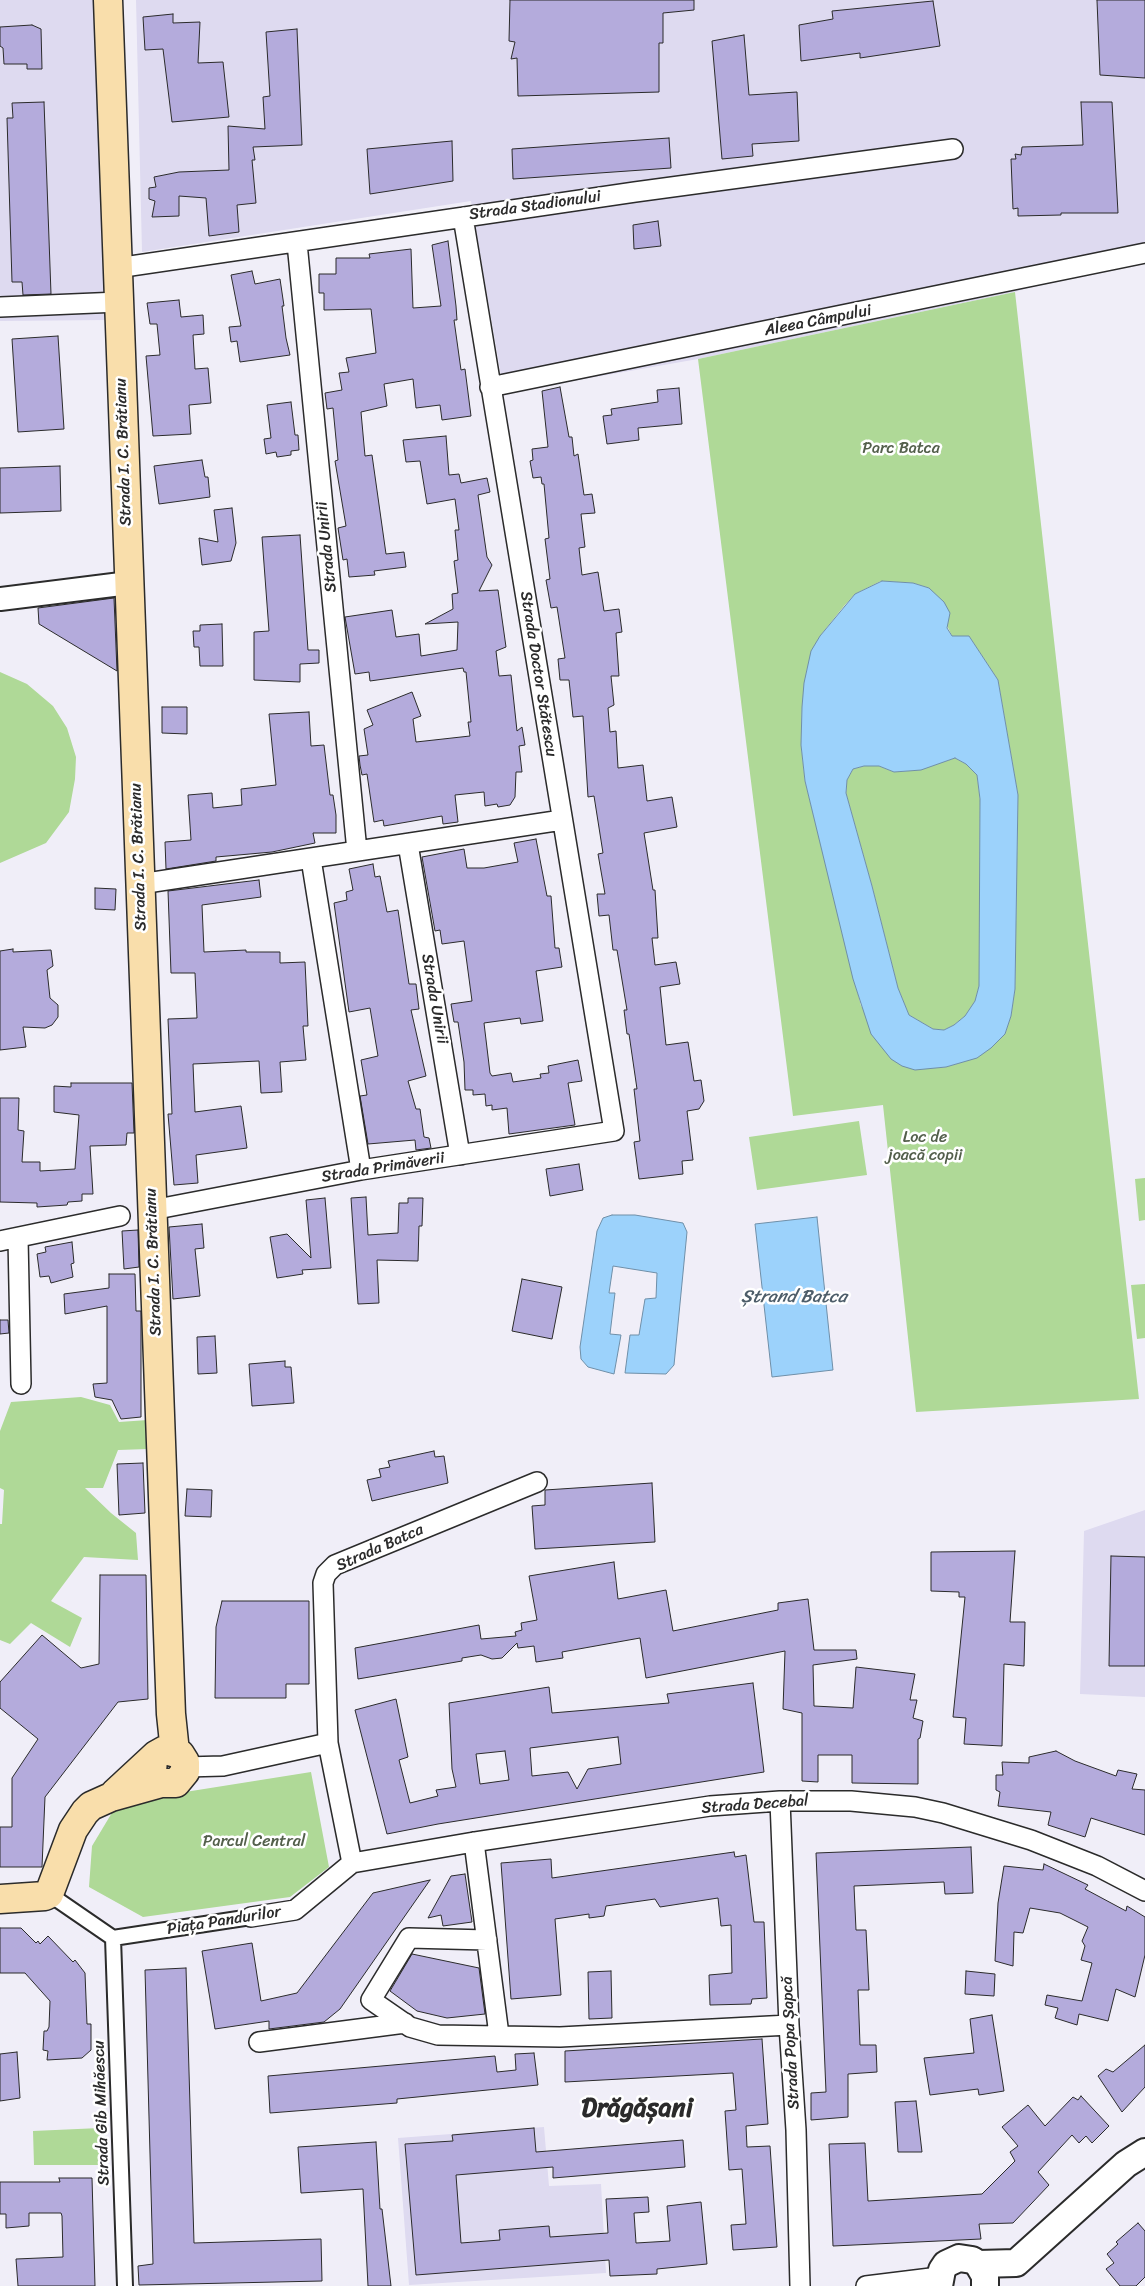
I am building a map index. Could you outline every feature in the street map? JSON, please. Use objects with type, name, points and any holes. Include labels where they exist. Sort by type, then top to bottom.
[{"type":"main road","name":"Strada I. C. Brătianu","points":[[108,0],[171,1714],[166,1763]]},
{"type":"main road","points":[[0,1900],[49,1894],[73,1830],[80,1817],[91,1806],[110,1798],[166,1763]]},
{"type":"main road","points":[[939,2281],[946,2264],[952,2260],[966,2258],[984,2279],[1016,2264],[1126,2164],[1145,2152]]},
{"type":"street","name":"Strada Stadionului","points":[[118,268],[463,217],[953,149]]},
{"type":"street","name":"Strada Doctor Stătescu","points":[[463,217],[614,1132]]},
{"type":"street","name":"Strada Unirii","points":[[297,242],[357,852]]},
{"type":"street","name":"Aleea Câmpului","points":[[490,387],[1145,253]]},
{"type":"street","points":[[0,307],[119,302]]},
{"type":"street","points":[[0,599],[129,583]]},
{"type":"street","points":[[140,884],[562,820]]},
{"type":"street","name":"Strada Unirii","points":[[408,844],[460,1155]]},
{"type":"street","points":[[310,859],[361,1170]]},
{"type":"street","name":"Strada Primăverii","points":[[152,1210],[361,1170],[614,1132]]},
{"type":"street","points":[[21,1384],[9,1239],[120,1216]]},
{"type":"street","name":"Strada Batca","points":[[328,1744],[323,1583],[326,1574],[335,1565],[537,1482]]},
{"type":"street","points":[[166,1763],[223,1766],[328,1744],[352,1864]]},
{"type":"street","name":"Strada Decebal","points":[[352,1864],[474,1842],[710,1806],[780,1801],[851,1801],[915,1807],[943,1813],[1031,1840],[1089,1862],[1145,1891]]},
{"type":"street","name":"Strada Popa Șapcă","points":[[780,1801],[789,2025],[796,2130],[800,2286]]},
{"type":"street","points":[[474,1842],[499,2035]]},
{"type":"street","name":"Piața Pandurilor","points":[[113,1938],[295,1910],[352,1864]]},
{"type":"street","points":[[49,1894],[113,1938]]},
{"type":"street","name":"Strada Gib Mihăescu","points":[[113,1938],[125,2286]]},
{"type":"street","points":[[487,1940],[409,1938],[371,2000],[405,2023],[438,2035],[560,2037],[789,2025]]},
{"type":"street","points":[[260,2042],[405,2023]]},
{"type":"street","points":[[866,2286],[939,2281]]},
{"type":"shaded area","points":[[0,0],[96,0],[109,320],[0,321]]},
{"type":"shaded area","points":[[136,0],[1145,0],[1145,248],[1015,292],[698,359],[504,393],[471,201],[142,252]]},
{"type":"shaded area","points":[[1145,1510],[1145,1697],[1080,1694],[1084,1531]]},
{"type":"shaded area","points":[[544,2127],[549,2186],[601,2184],[606,2273],[409,2285],[398,2138]]},
{"type":"green space","name":"Parc Batca","points":[[1015,292],[1139,1399],[916,1412],[883,1105],[793,1116],[698,359]],"holes":[[[881,581],[913,583],[929,588],[952,636],[969,636],[998,680],[1018,795],[1015,989],[1011,1015],[1005,1034],[959,1063],[946,1067],[932,1068],[861,1006],[805,781],[801,745],[802,707],[807,669],[820,636],[855,594]]]},
{"type":"green space","points":[[0,672],[27,684],[53,706],[67,728],[76,757],[75,779],[69,812],[46,843],[0,863]]},
{"type":"green space","points":[[955,758],[966,764],[977,775],[980,800],[979,986],[975,1001],[965,1016],[944,1030],[933,1029],[909,1015],[898,988],[846,793],[847,780],[853,769],[864,766],[879,766],[894,772],[908,771],[921,769]]},
{"type":"green space","points":[[859,1121],[867,1175],[757,1190],[749,1137]]},
{"type":"green space","points":[[1145,1178],[1145,1220],[1139,1221],[1135,1179]]},
{"type":"green space","points":[[1145,1284],[1145,1338],[1137,1339],[1131,1285]]},
{"type":"green space","points":[[81,1397],[110,1405],[119,1422],[148,1420],[148,1449],[118,1450],[103,1488],[85,1488],[111,1513],[136,1533],[138,1560],[84,1557],[51,1601],[82,1618],[70,1647],[31,1623],[10,1644],[0,1640],[0,1524],[2,1524],[4,1490],[0,1488],[0,1431],[11,1402]]},
{"type":"green space","name":"Parcul Central","points":[[311,1772],[329,1867],[290,1897],[143,1917],[89,1887],[92,1846],[113,1811],[160,1796]]},
{"type":"green space","points":[[100,2128],[102,2165],[34,2165],[33,2131]]},
{"type":"water","points":[[882,581],[913,583],[929,588],[944,602],[950,613],[947,628],[952,636],[969,636],[998,680],[1018,795],[1015,989],[1011,1016],[1005,1034],[991,1048],[977,1058],[946,1067],[915,1070],[902,1066],[891,1059],[871,1034],[853,979],[805,781],[801,745],[802,707],[804,683],[811,651],[820,636],[855,594]],"holes":[[[955,758],[966,764],[977,775],[980,799],[979,986],[975,1001],[965,1016],[944,1030],[933,1029],[909,1015],[898,988],[846,793],[847,780],[853,769],[864,766],[879,766],[894,772],[921,770]]]},
{"type":"water","points":[[612,1215],[635,1215],[683,1223],[687,1232],[674,1365],[666,1374],[625,1373],[630,1335],[639,1335],[645,1299],[656,1298],[657,1273],[613,1266],[609,1293],[615,1293],[610,1334],[621,1335],[614,1374],[588,1367],[581,1359],[580,1347],[597,1231],[603,1218]]},
{"type":"water","name":"Ștrand Batca","points":[[817,1217],[833,1370],[772,1377],[755,1224]]},
{"type":"building","points":[[510,0],[694,0],[694,10],[663,13],[663,43],[659,43],[659,92],[518,96],[517,58],[511,59],[515,42],[509,41]]},
{"type":"building","points":[[1097,0],[1145,0],[1145,78],[1100,75]]},
{"type":"building","points":[[933,1],[940,46],[860,58],[860,53],[801,61],[799,25],[833,19],[832,11]]},
{"type":"building","points":[[173,14],[173,23],[200,22],[198,63],[223,62],[229,117],[172,122],[163,49],[145,50],[143,17]]},
{"type":"building","points":[[32,25],[41,29],[42,69],[27,69],[27,64],[4,64],[3,48],[0,46],[0,27]]},
{"type":"building","points":[[297,29],[302,145],[253,147],[255,160],[252,160],[256,203],[237,205],[239,232],[209,236],[206,198],[179,196],[179,216],[152,217],[155,201],[149,199],[149,188],[156,187],[154,177],[179,172],[229,170],[228,126],[265,129],[263,97],[270,96],[266,32]]},
{"type":"building","points":[[744,35],[749,95],[797,92],[799,141],[752,144],[753,156],[722,159],[712,41]]},
{"type":"building","points":[[44,102],[51,294],[23,295],[22,282],[12,282],[7,118],[13,118],[12,103]]},
{"type":"building","points":[[1081,102],[1112,102],[1118,213],[1061,213],[1061,215],[1018,216],[1018,208],[1013,209],[1011,159],[1016,159],[1015,154],[1021,155],[1022,147],[1083,145]]},
{"type":"building","points":[[669,138],[671,168],[513,179],[512,149]]},
{"type":"building","points":[[452,141],[453,181],[370,194],[367,149]]},
{"type":"building","points":[[658,221],[661,246],[634,249],[633,225]]},
{"type":"building","points":[[448,241],[456,306],[457,320],[454,320],[461,370],[465,369],[471,416],[442,420],[440,405],[416,408],[413,379],[384,384],[387,406],[361,412],[365,456],[372,455],[386,554],[404,552],[406,567],[374,571],[375,575],[349,577],[347,559],[343,560],[338,528],[346,526],[335,461],[338,460],[333,408],[327,409],[325,393],[342,390],[339,373],[349,372],[346,358],[376,353],[371,309],[324,310],[324,293],[319,293],[319,274],[336,274],[336,258],[370,258],[369,254],[411,249],[413,308],[441,306],[432,245]]},
{"type":"building","points":[[252,271],[255,284],[280,279],[286,338],[290,355],[240,362],[237,341],[231,342],[229,327],[241,326],[231,275]]},
{"type":"building","points":[[179,300],[181,317],[203,315],[204,334],[193,335],[195,369],[208,368],[211,403],[189,405],[191,434],[153,436],[146,356],[160,355],[157,324],[150,324],[147,303]]},
{"type":"building","points":[[58,336],[64,429],[18,432],[12,339]]},
{"type":"building","points":[[560,387],[569,437],[572,437],[574,456],[578,454],[584,495],[592,494],[595,513],[581,514],[585,547],[579,548],[582,575],[598,572],[604,611],[619,609],[622,632],[616,633],[619,676],[611,676],[614,705],[608,708],[610,732],[616,731],[618,768],[643,765],[647,801],[672,797],[677,827],[644,833],[653,890],[655,890],[658,938],[652,938],[655,965],[676,962],[680,984],[660,987],[666,1045],[688,1042],[694,1081],[701,1080],[704,1101],[699,1109],[687,1111],[693,1160],[682,1161],[683,1174],[639,1179],[634,1142],[640,1141],[634,1089],[637,1089],[629,1034],[627,1034],[624,1010],[627,1010],[617,950],[613,950],[609,915],[599,916],[597,894],[605,894],[598,854],[603,853],[594,796],[588,797],[583,716],[573,717],[569,680],[560,680],[558,659],[565,658],[557,607],[551,608],[546,580],[550,579],[545,539],[549,538],[544,484],[542,484],[541,477],[533,478],[530,461],[533,460],[532,449],[548,447],[542,391]]},
{"type":"building","points":[[679,388],[682,424],[638,428],[639,440],[607,444],[603,416],[612,415],[611,409],[658,402],[657,390]]},
{"type":"building","points":[[291,402],[299,450],[291,451],[291,455],[277,457],[276,452],[266,454],[264,439],[271,438],[267,405]]},
{"type":"building","points":[[446,436],[449,475],[459,474],[461,483],[487,478],[490,492],[478,495],[487,557],[492,565],[479,591],[498,590],[506,647],[496,651],[499,676],[511,675],[517,731],[522,727],[525,745],[519,746],[522,772],[516,772],[515,797],[510,805],[498,807],[497,804],[485,806],[484,792],[455,795],[458,822],[443,824],[442,816],[384,826],[383,820],[374,822],[367,774],[362,775],[360,765],[359,756],[368,755],[364,729],[373,725],[367,710],[412,692],[421,716],[413,719],[416,742],[470,736],[468,722],[471,722],[466,672],[464,672],[463,668],[370,681],[369,672],[355,674],[345,617],[392,610],[396,637],[419,634],[421,656],[457,650],[458,622],[425,624],[453,609],[452,594],[458,593],[454,561],[458,560],[455,530],[459,530],[455,499],[427,504],[420,461],[406,462],[403,440]]},
{"type":"building","points":[[202,460],[205,477],[208,477],[210,497],[159,504],[154,466]]},
{"type":"building","points":[[60,466],[61,511],[0,513],[0,468]]},
{"type":"building","points":[[232,508],[236,543],[231,561],[202,565],[199,538],[218,542],[214,510]]},
{"type":"building","points":[[300,535],[308,650],[319,650],[319,663],[300,664],[300,682],[254,680],[254,632],[269,631],[262,537]]},
{"type":"building","points":[[114,598],[117,671],[39,624],[38,608]]},
{"type":"building","points":[[222,624],[223,666],[200,666],[199,647],[194,647],[193,631],[200,631],[200,625]]},
{"type":"building","points":[[162,707],[187,707],[187,734],[162,733]]},
{"type":"building","points":[[309,712],[311,746],[324,745],[330,795],[333,795],[336,815],[336,833],[313,833],[315,843],[272,852],[216,857],[216,861],[166,869],[165,842],[191,840],[188,795],[212,793],[213,808],[242,805],[241,789],[276,785],[269,714]]},
{"type":"building","points":[[536,839],[547,896],[551,896],[555,948],[559,948],[562,967],[536,971],[543,1021],[521,1024],[520,1018],[484,1023],[490,1073],[492,1076],[511,1073],[513,1082],[541,1078],[540,1074],[549,1073],[548,1066],[578,1060],[582,1081],[568,1083],[575,1125],[509,1134],[507,1108],[492,1110],[492,1105],[486,1106],[485,1094],[473,1095],[473,1090],[465,1090],[464,1062],[458,1022],[454,1022],[451,1004],[472,1001],[464,941],[442,944],[440,930],[435,931],[422,857],[464,849],[467,868],[484,868],[518,862],[514,843]]},
{"type":"building","points":[[373,864],[375,877],[380,876],[387,912],[398,910],[409,984],[416,984],[419,1009],[411,1010],[426,1076],[408,1081],[416,1109],[420,1109],[424,1137],[429,1138],[431,1148],[416,1150],[415,1140],[368,1144],[360,1096],[367,1095],[361,1060],[378,1056],[370,1008],[349,1012],[334,903],[347,900],[346,892],[353,890],[349,869]]},
{"type":"building","points":[[259,880],[261,897],[202,905],[204,952],[246,950],[246,952],[280,952],[280,963],[305,962],[308,1026],[303,1026],[306,1060],[280,1062],[282,1092],[261,1093],[259,1061],[193,1064],[195,1112],[241,1106],[247,1148],[196,1155],[198,1183],[174,1185],[168,1114],[172,1114],[168,1019],[197,1018],[195,973],[171,973],[168,891]]},
{"type":"building","points":[[95,888],[116,889],[115,910],[95,909]]},
{"type":"building","points":[[13,949],[13,952],[51,950],[53,966],[47,970],[50,998],[58,1005],[58,1017],[52,1025],[45,1028],[23,1027],[26,1047],[0,1050],[0,951]]},
{"type":"building","points":[[71,1083],[132,1083],[134,1133],[127,1133],[126,1145],[90,1146],[93,1194],[82,1194],[82,1201],[68,1202],[67,1205],[37,1207],[37,1203],[0,1202],[0,1098],[19,1098],[18,1130],[24,1131],[22,1162],[40,1162],[40,1171],[75,1169],[79,1115],[54,1112],[54,1086],[71,1087]]},
{"type":"building","points":[[579,1164],[583,1190],[550,1196],[546,1169]]},
{"type":"building","points":[[366,1197],[368,1235],[398,1233],[399,1203],[408,1203],[408,1198],[423,1198],[422,1226],[419,1226],[418,1261],[377,1260],[379,1303],[358,1304],[351,1198]]},
{"type":"building","points":[[325,1198],[331,1268],[302,1270],[303,1274],[277,1278],[270,1237],[287,1234],[311,1258],[306,1200]]},
{"type":"building","points":[[202,1224],[204,1248],[195,1249],[200,1296],[173,1299],[169,1227]]},
{"type":"building","points":[[138,1230],[139,1267],[124,1269],[122,1231]]},
{"type":"building","points":[[72,1242],[74,1263],[71,1264],[73,1277],[51,1283],[49,1276],[40,1277],[37,1254],[46,1252],[45,1247]]},
{"type":"building","points":[[109,1274],[135,1274],[136,1311],[141,1311],[141,1417],[121,1419],[112,1400],[95,1397],[93,1384],[107,1383],[107,1306],[65,1314],[64,1294],[109,1288]]},
{"type":"building","points":[[522,1279],[562,1287],[552,1339],[512,1331]]},
{"type":"building","points":[[0,1320],[8,1320],[9,1333],[0,1334]]},
{"type":"building","points":[[215,1336],[217,1373],[198,1374],[197,1337]]},
{"type":"building","points":[[285,1361],[285,1367],[291,1367],[294,1403],[252,1406],[249,1364]]},
{"type":"building","points":[[434,1451],[435,1457],[444,1456],[448,1483],[372,1501],[367,1480],[381,1477],[379,1469],[390,1467],[388,1461]]},
{"type":"building","points":[[143,1463],[145,1513],[119,1515],[117,1464]]},
{"type":"building","points":[[652,1483],[655,1542],[535,1549],[532,1506],[545,1505],[545,1490]]},
{"type":"building","points":[[187,1489],[212,1490],[211,1517],[185,1516]]},
{"type":"building","points":[[1015,1551],[1010,1622],[1025,1622],[1024,1666],[1004,1664],[1002,1746],[964,1744],[966,1718],[953,1717],[965,1597],[959,1597],[959,1592],[931,1591],[931,1552]]},
{"type":"building","points":[[1111,1556],[1145,1557],[1145,1666],[1109,1666]]},
{"type":"building","points":[[614,1562],[618,1599],[666,1590],[673,1631],[778,1610],[778,1603],[808,1599],[814,1650],[856,1650],[857,1659],[813,1665],[814,1706],[853,1708],[856,1667],[915,1674],[910,1700],[917,1700],[913,1718],[923,1721],[920,1738],[918,1739],[918,1784],[852,1783],[852,1755],[818,1755],[818,1782],[802,1781],[802,1713],[783,1709],[785,1651],[646,1678],[640,1638],[562,1652],[563,1658],[536,1662],[534,1646],[518,1648],[517,1643],[502,1658],[492,1659],[481,1655],[462,1658],[462,1661],[358,1679],[355,1648],[479,1625],[481,1639],[516,1636],[515,1632],[522,1630],[521,1623],[537,1620],[529,1576]]},
{"type":"building","points":[[100,1575],[146,1575],[148,1699],[118,1702],[45,1797],[42,1867],[0,1867],[0,1827],[12,1827],[12,1778],[38,1739],[0,1708],[0,1682],[42,1635],[81,1668],[99,1664]]},
{"type":"building","points":[[222,1601],[309,1601],[309,1684],[286,1684],[286,1698],[215,1698],[216,1627]]},
{"type":"building","points":[[753,1683],[764,1772],[438,1824],[387,1834],[355,1710],[396,1699],[408,1757],[399,1760],[410,1803],[438,1796],[436,1790],[456,1787],[452,1769],[449,1703],[549,1687],[552,1713],[669,1703],[667,1694]],"holes":[[[618,1737],[621,1764],[588,1769],[577,1789],[568,1772],[532,1776],[530,1748]],[[505,1751],[509,1780],[480,1784],[476,1754]]]},
{"type":"building","points":[[1056,1751],[1075,1761],[1116,1776],[1118,1770],[1137,1774],[1132,1789],[1145,1790],[1145,1835],[1091,1818],[1085,1837],[1048,1825],[1051,1812],[998,1806],[1000,1792],[996,1790],[996,1775],[1003,1775],[1002,1762],[1029,1763],[1029,1757]]},
{"type":"building","points":[[971,1847],[973,1893],[945,1894],[944,1882],[854,1886],[856,1930],[866,1930],[869,1990],[858,1990],[860,2045],[876,2045],[877,2072],[848,2074],[848,2117],[811,2120],[811,2093],[826,2092],[816,1853]]},
{"type":"building","points":[[734,1852],[735,1857],[746,1855],[754,1922],[764,1922],[767,1998],[752,1999],[751,2004],[710,2005],[709,1975],[732,1973],[731,1925],[721,1926],[718,1898],[660,1907],[655,1899],[606,1906],[604,1916],[589,1918],[589,1914],[555,1919],[561,1995],[511,1999],[501,1863],[551,1859],[552,1878]]},
{"type":"building","points":[[1044,1864],[1088,1885],[1085,1889],[1126,1911],[1127,1906],[1145,1917],[1145,1955],[1135,1997],[1116,1989],[1108,2021],[1079,2014],[1077,2025],[1055,2018],[1058,2008],[1045,2005],[1047,1995],[1082,2001],[1092,1963],[1081,1960],[1085,1946],[1082,1941],[1088,1927],[1060,1913],[1030,1908],[1023,1933],[1014,1932],[1013,1966],[995,1961],[998,1903],[1004,1866],[1043,1870]]},
{"type":"building","points":[[465,1874],[472,1922],[443,1926],[441,1915],[428,1918],[451,1876]]},
{"type":"building","points":[[430,1880],[340,2009],[324,2022],[269,2029],[269,2021],[215,2029],[202,1951],[252,1943],[261,2001],[297,1993],[373,1893]]},
{"type":"building","points":[[0,1928],[21,1928],[36,1943],[38,1941],[40,1944],[48,1936],[73,1962],[75,1960],[85,1973],[87,2024],[91,2024],[91,2050],[82,2058],[47,2060],[48,2051],[43,2050],[44,2031],[47,2031],[49,2027],[50,2001],[25,1973],[0,1973]]},
{"type":"building","points":[[412,1954],[479,1968],[485,2014],[447,2018],[417,2011],[390,1991]]},
{"type":"building","points":[[186,1968],[194,2243],[321,2239],[322,2281],[139,2285],[138,2266],[153,2264],[145,1970]]},
{"type":"building","points":[[611,1971],[612,2018],[589,2019],[588,1972]]},
{"type":"building","points":[[966,1971],[995,1974],[994,1996],[965,1994]]},
{"type":"building","points":[[992,2015],[1004,2091],[979,2095],[978,2089],[930,2095],[924,2058],[974,2053],[970,2019]]},
{"type":"building","points":[[762,2039],[768,2124],[746,2126],[747,2147],[770,2146],[777,2247],[733,2250],[731,2225],[746,2224],[742,2169],[729,2170],[725,2111],[736,2110],[733,2073],[565,2082],[565,2051]]},
{"type":"building","points":[[1145,2045],[1145,2087],[1122,2112],[1098,2076],[1106,2069],[1113,2072]]},
{"type":"building","points":[[17,2052],[20,2098],[0,2101],[0,2054]]},
{"type":"building","points":[[534,2053],[538,2085],[397,2099],[397,2103],[270,2113],[268,2076],[495,2056],[497,2072],[516,2070],[515,2054]]},
{"type":"building","points":[[1081,2096],[1109,2126],[1092,2143],[1086,2136],[1079,2143],[1072,2135],[1038,2172],[1049,2185],[1013,2223],[979,2224],[981,2239],[833,2246],[829,2144],[865,2143],[868,2201],[982,2194],[1015,2161],[1010,2152],[1018,2146],[1002,2127],[1028,2105],[1045,2126],[1073,2097],[1078,2100]]},
{"type":"building","points":[[916,2101],[922,2152],[898,2152],[895,2102]]},
{"type":"building","points":[[534,2128],[536,2152],[683,2140],[685,2167],[553,2178],[553,2167],[456,2175],[461,2243],[500,2240],[499,2230],[549,2226],[550,2237],[608,2233],[606,2199],[648,2197],[649,2212],[634,2213],[636,2243],[670,2241],[667,2206],[701,2202],[707,2264],[657,2269],[657,2274],[610,2276],[609,2260],[416,2275],[405,2144],[453,2141],[452,2135]]},
{"type":"building","points":[[376,2142],[380,2209],[382,2209],[391,2286],[368,2286],[363,2189],[301,2193],[298,2147]]},
{"type":"building","points":[[59,2178],[92,2178],[95,2286],[18,2286],[16,2259],[63,2257],[62,2216],[61,2213],[29,2213],[29,2226],[6,2228],[6,2214],[0,2214],[0,2182],[60,2182]]},
{"type":"building","points":[[1138,2223],[1145,2231],[1145,2277],[1136,2286],[1120,2286],[1106,2269],[1114,2263],[1107,2254],[1118,2244],[1116,2242]]},
{"type":"district","name":"Drăgășani","points":[[637,2109]]},
{"type":"park label","name":"Loc de joacă copii","points":[[925,1147]]}]
